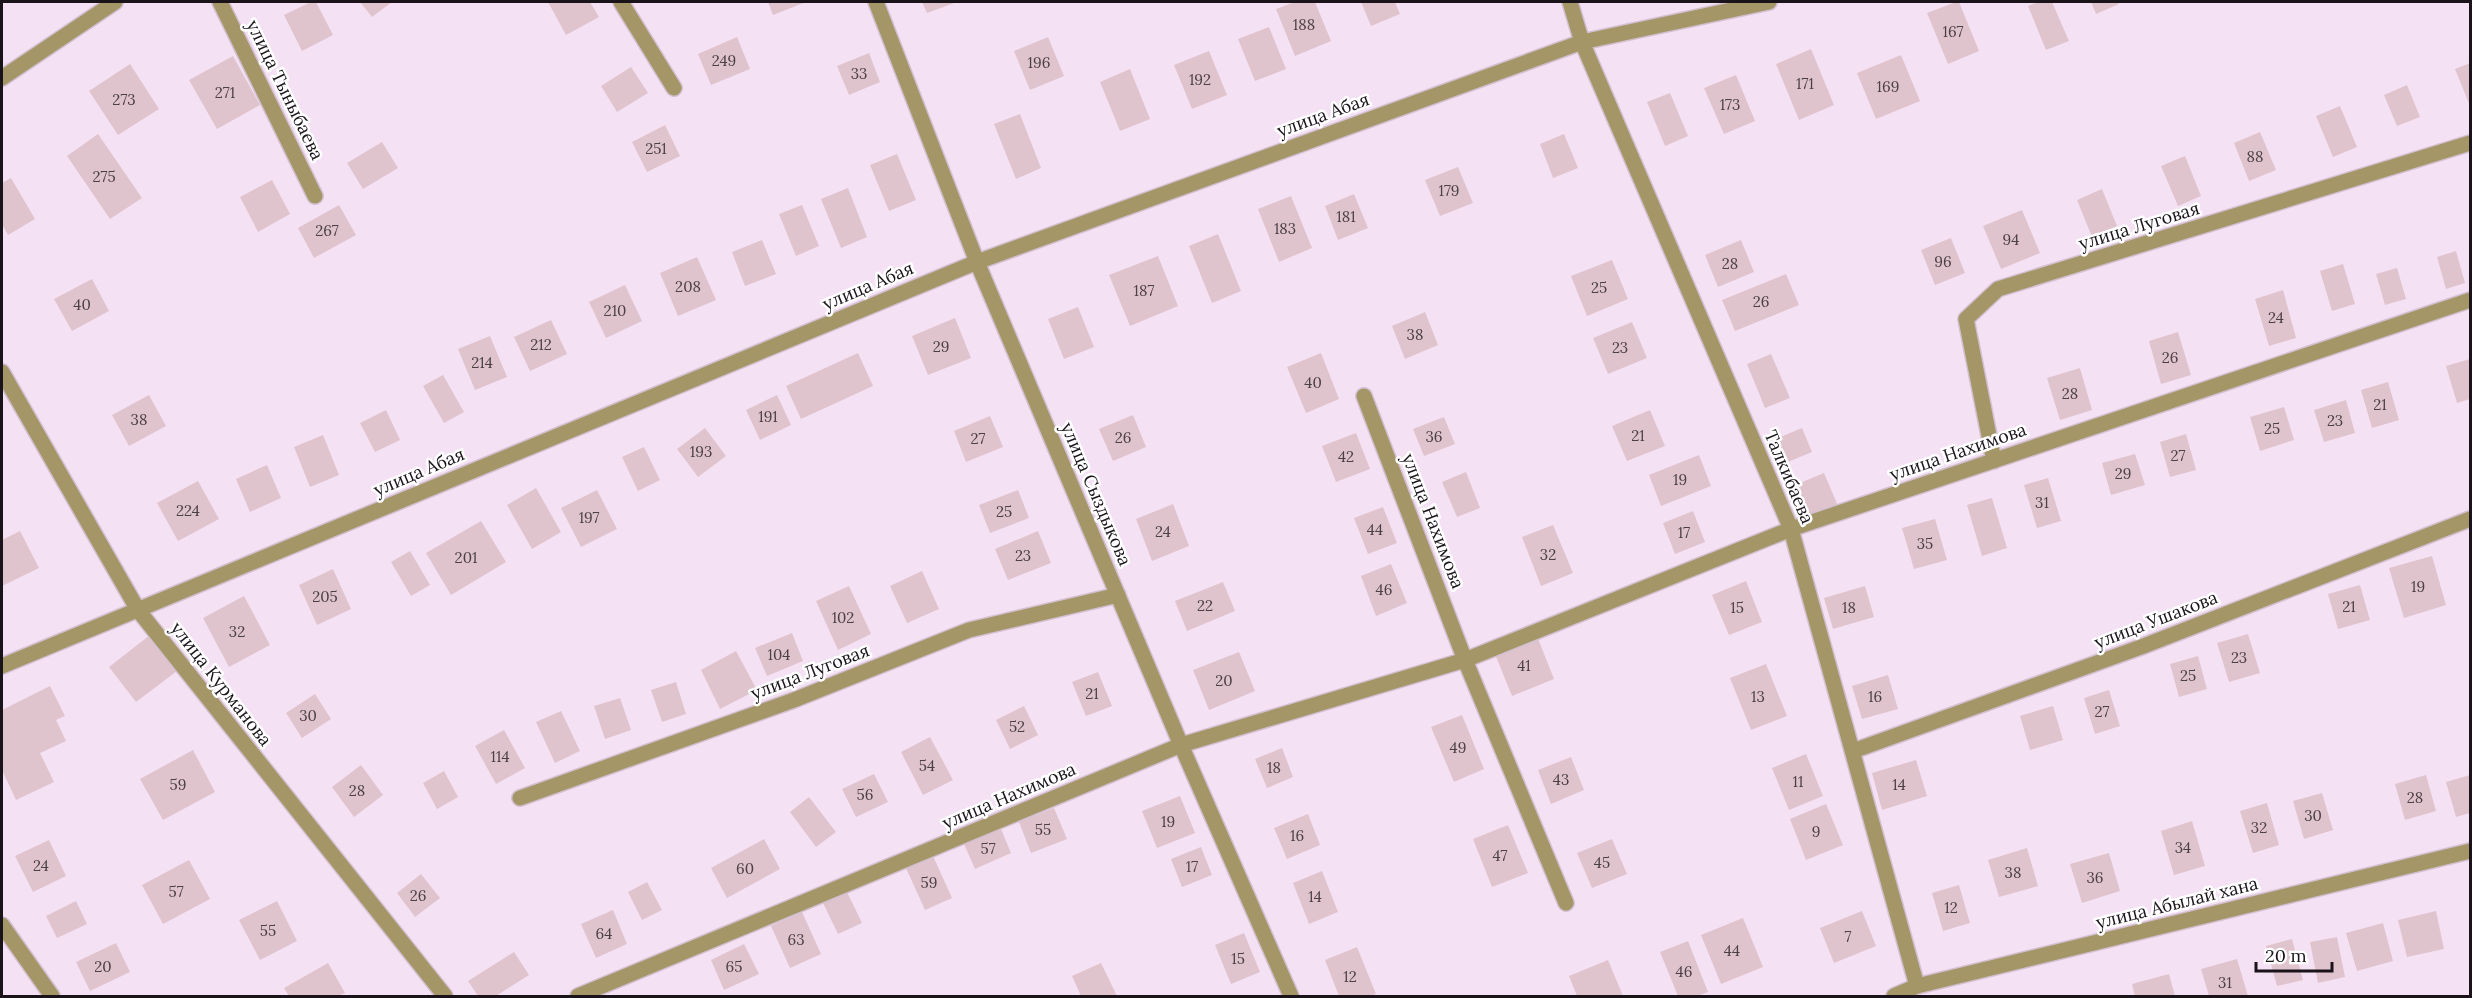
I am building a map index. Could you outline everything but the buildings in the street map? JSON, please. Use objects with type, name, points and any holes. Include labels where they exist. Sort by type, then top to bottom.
[{"type":"street","points":[[2,78],[115,2]]},
{"type":"street","name":"улица Тыныбаева","points":[[220,2],[315,196]]},
{"type":"street","points":[[621,2],[674,88]]},
{"type":"street","name":"улица Сыздыкова","points":[[876,2],[977,262],[1181,745],[1291,996]]},
{"type":"street","name":"Талкибаева","points":[[1570,2],[1582,42],[1791,529],[1919,991]]},
{"type":"street","name":"улица Абая","points":[[2,666],[977,262],[1582,42],[1769,2]]},
{"type":"street","name":"улица Луговая","points":[[1994,461],[1966,319],[1998,289],[2470,142]]},
{"type":"street","name":"улица Нахимова","points":[[578,996],[1181,745],[1465,660],[1791,529],[2470,300]]},
{"type":"street","name":"улица Курманова","points":[[2,372],[138,610],[445,996]]},
{"type":"street","name":"улица Нахимова","points":[[1365,396],[1465,660],[1566,903]]},
{"type":"street","name":"улица Ушакова","points":[[1853,751],[2141,647],[2470,519]]},
{"type":"street","name":"улица Луговая","points":[[520,798],[795,700],[969,630],[1118,595]]},
{"type":"street","name":"улица Абылай хана","points":[[1894,996],[2470,851]]},
{"type":"street","points":[[2,925],[52,996]]}]
